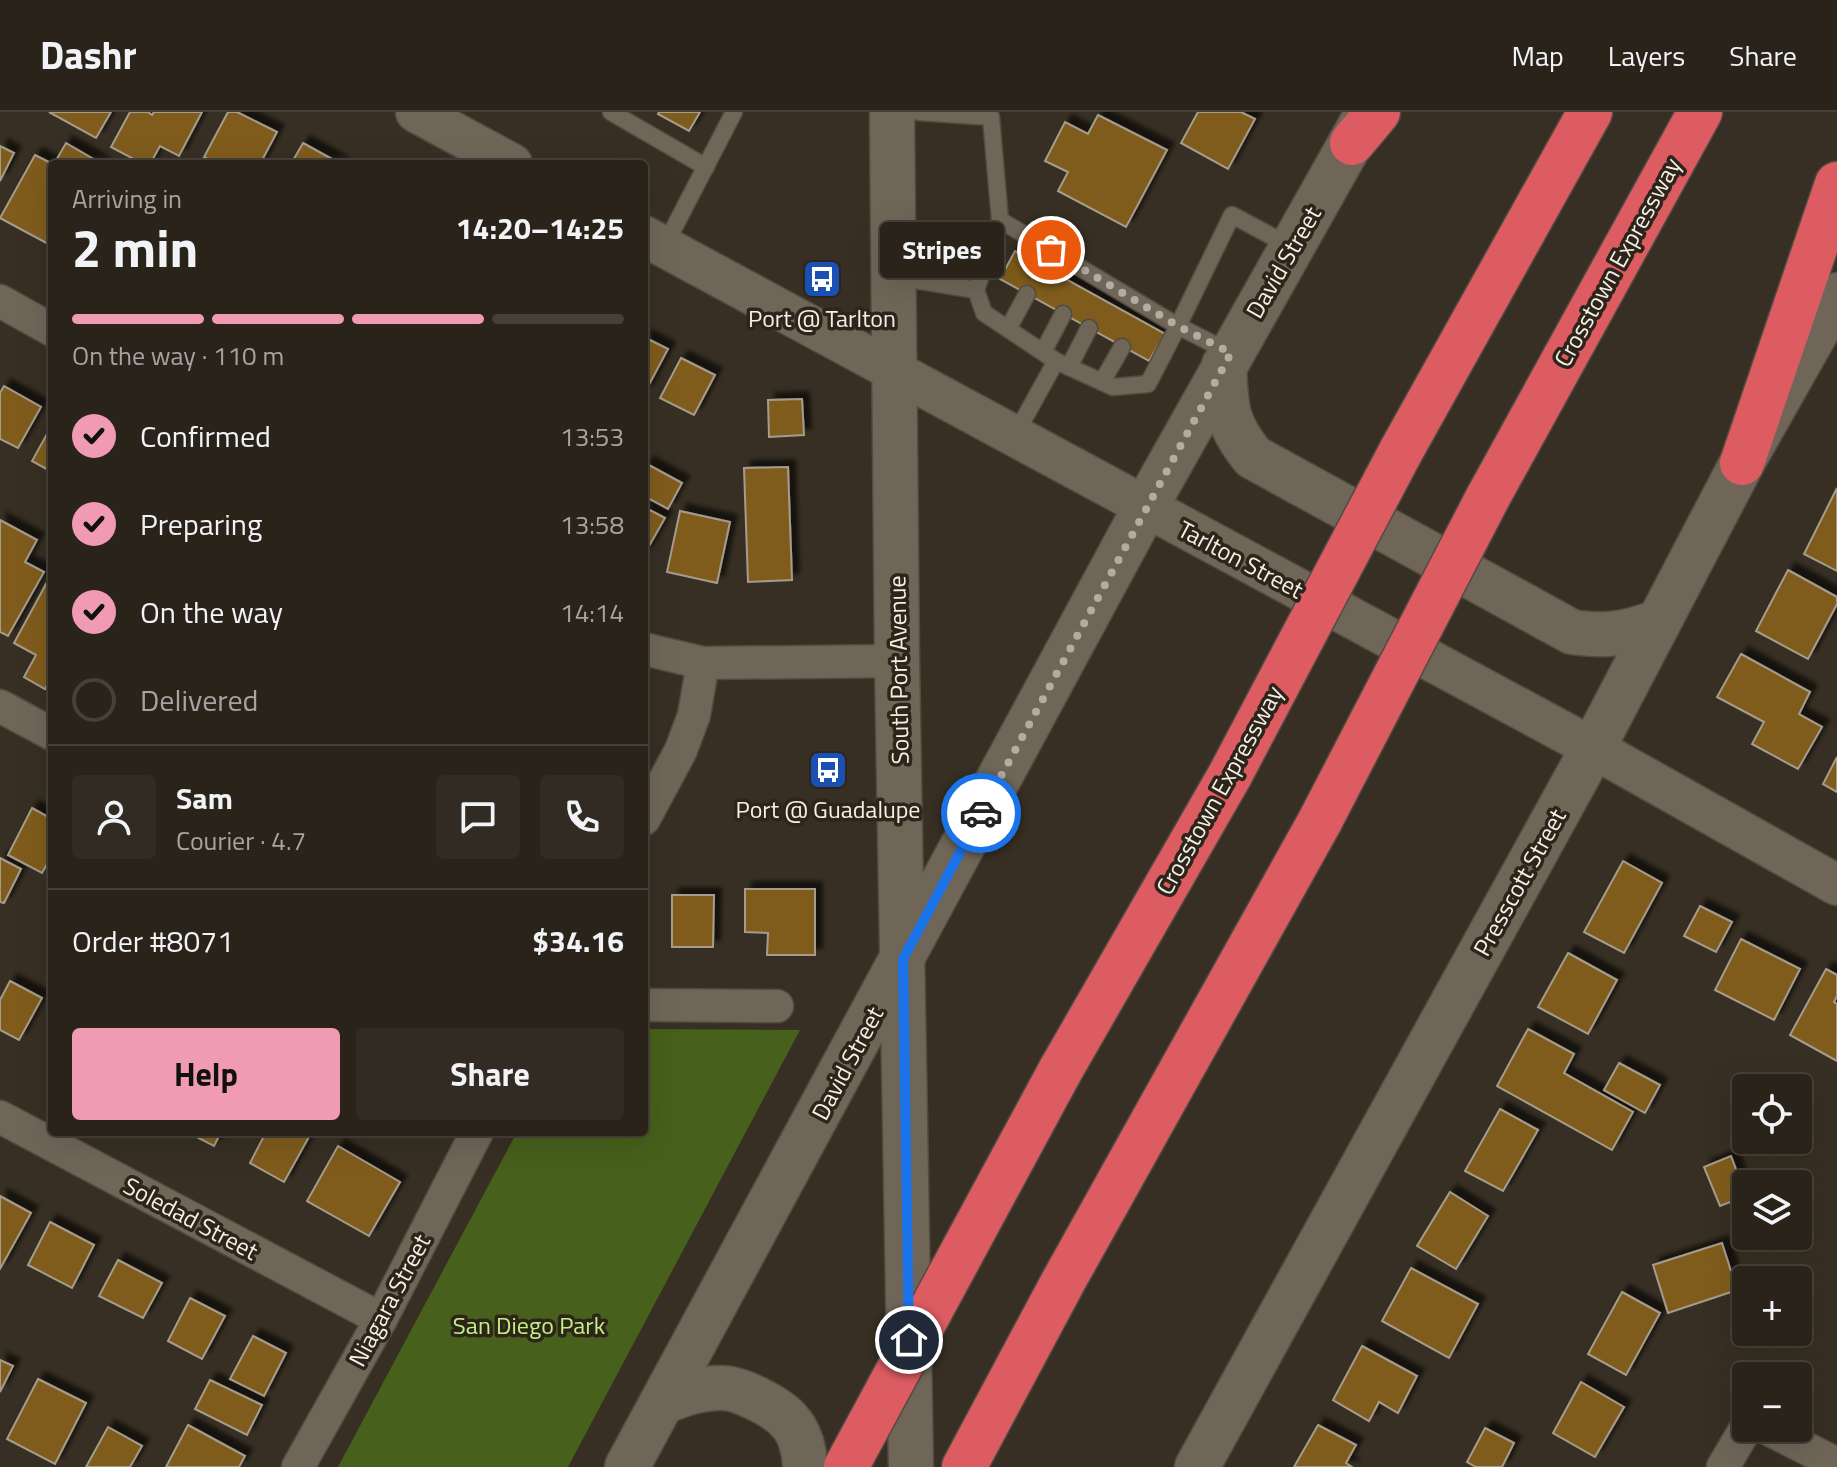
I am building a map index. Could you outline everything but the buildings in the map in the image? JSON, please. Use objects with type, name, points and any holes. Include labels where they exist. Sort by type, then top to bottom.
[{"type":"highway","name":"Crosstown Expressway","points":[[846,1467],[1060,1071],[1230,775],[1401,451],[1590,112]]},
{"type":"highway","name":"Crosstown Expressway","points":[[964,1467],[1064,1280],[1320,821],[1488,497],[1700,112]]},
{"type":"highway","points":[[1742,463],[1837,184]]},
{"type":"main road","name":"South Port Avenue","points":[[892,112],[897,661],[911,1467]]},
{"type":"main road","name":"David Street","points":[[627,1467],[1145,508],[1227,359],[1366,122]]},
{"type":"main road","name":"Presscott Street","points":[[1197,1467],[1593,748],[1742,463],[1837,295]]},
{"type":"main road","points":[[1227,359],[1227,410],[1234,433],[1253,457],[1572,632],[1598,636],[1624,634],[1658,622]]},
{"type":"main road","points":[[663,1402],[691,1391],[726,1387],[762,1401],[790,1421],[805,1452],[805,1467]]},
{"type":"street","points":[[416,112],[505,160]]},
{"type":"street","name":"Tarlton Street","points":[[654,241],[1593,748],[1837,885]]},
{"type":"street","points":[[0,301],[48,328]]},
{"type":"street","points":[[648,650],[703,663],[897,661]]},
{"type":"street","points":[[648,812],[681,750],[694,715],[703,663]]},
{"type":"street","points":[[0,706],[48,732]]},
{"type":"street","points":[[648,1005],[777,1006]]},
{"type":"street","name":"Soledad Street","points":[[0,1117],[381,1319]]},
{"type":"street","name":"Niagara Street","points":[[298,1467],[381,1319],[475,1136]]},
{"type":"street","points":[[1723,1467],[1738,1442]]},
{"type":"street","points":[[1794,1442],[1837,1464]]},
{"type":"lane","points":[[611,112],[706,167]]},
{"type":"lane","points":[[654,241],[706,167],[734,112]]},
{"type":"lane","points":[[918,112],[991,117],[1000,220],[976,290],[984,313],[1056,360],[1113,387],[1148,384],[1232,215],[1292,247]]},
{"type":"lane","points":[[1000,220],[1051,250],[1081,277],[1141,312],[1178,326],[1227,359]]},
{"type":"lane","points":[[1042,266],[1051,250]]},
{"type":"lane","points":[[894,277],[976,290]]},
{"type":"lane","points":[[1008,329],[1027,294]]},
{"type":"lane","points":[[1056,360],[1063,314]]},
{"type":"lane","points":[[1014,437],[1056,360],[1089,328]]},
{"type":"lane","points":[[1102,382],[1122,347]]},
{"type":"green space","name":"San Diego Park","points":[[648,1029],[800,1030],[568,1467],[338,1467],[515,1136],[648,1136]]},
{"type":"way so far","points":[[981,813],[1231,353],[1178,326],[1051,250]]},
{"type":"place","name":"Stripes","points":[[1051,250]]},
{"type":"place","name":"Port @ Tarlton","points":[[822,279]]},
{"type":"place","name":"Port @ Guadalupe","points":[[828,770]]},
{"type":"route","points":[[909,1340],[903,959],[981,813]]}]
